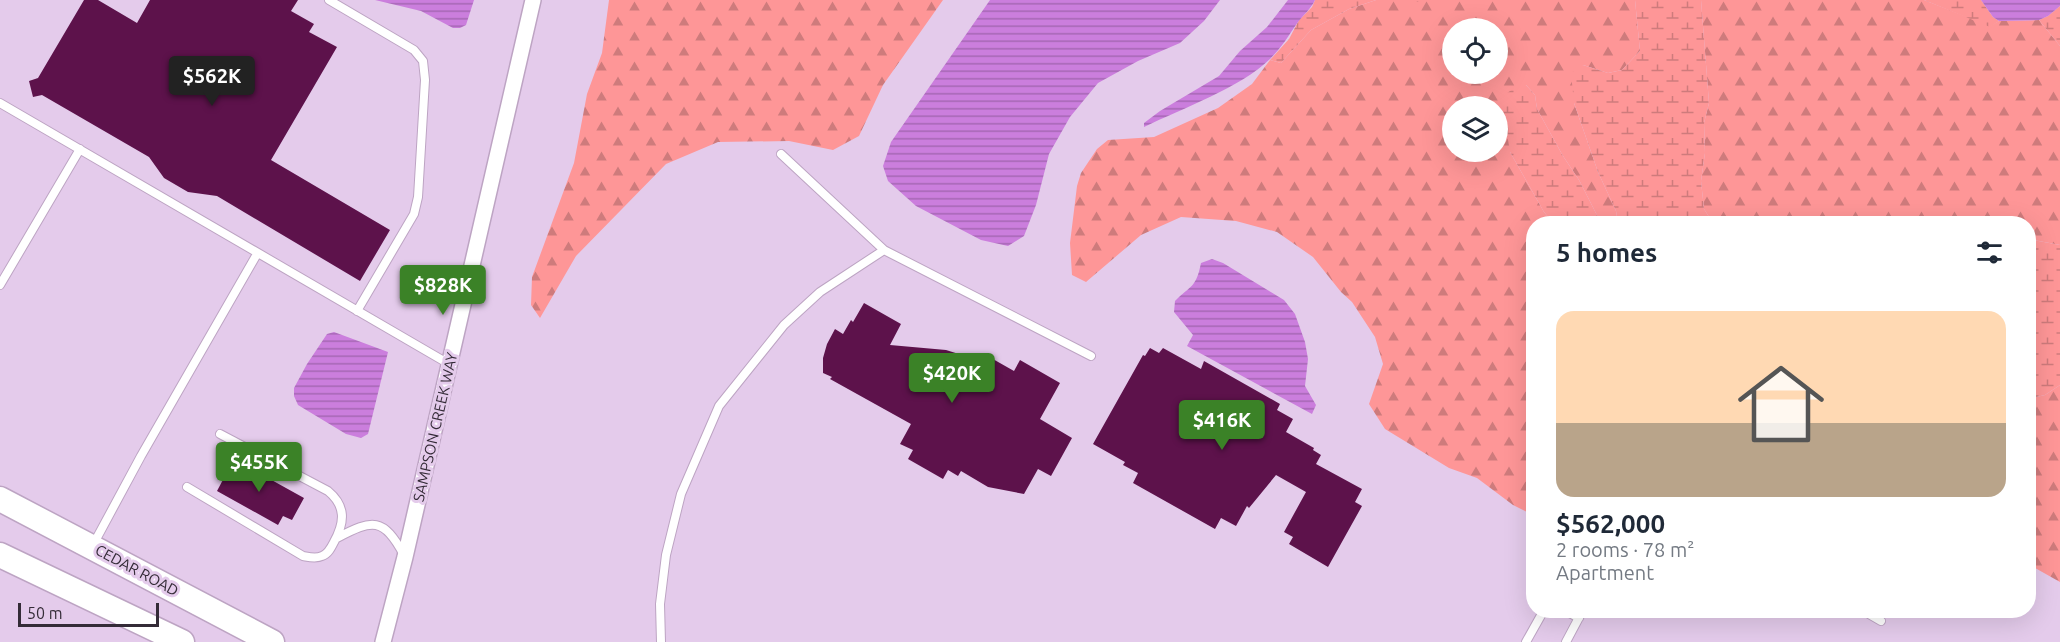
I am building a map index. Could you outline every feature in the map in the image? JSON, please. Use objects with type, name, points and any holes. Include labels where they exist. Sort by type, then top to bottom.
[{"type":"main road","name":"CEDAR ROAD","points":[[0,499],[273,642]]},
{"type":"main road","points":[[0,555],[182,642]]},
{"type":"main road","points":[[122,615],[161,642]]},
{"type":"street","name":"SAMPSON CREEK WAY","points":[[383,642],[405,557],[532,0]]},
{"type":"lane","points":[[329,0],[414,50],[423,61],[425,80],[418,197],[414,214],[357,311]]},
{"type":"lane","points":[[0,103],[449,364]]},
{"type":"lane","points":[[0,285],[80,149]]},
{"type":"lane","points":[[781,154],[884,250],[1091,356]]},
{"type":"lane","points":[[661,642],[660,604],[666,555],[681,494],[719,406],[784,325],[820,292],[884,250]]},
{"type":"lane","points":[[92,547],[141,456],[257,254]]},
{"type":"lane","points":[[187,487],[303,556],[313,558],[329,552],[343,521],[344,512],[336,497],[220,434]]},
{"type":"lane","points":[[337,538],[357,527],[375,525],[390,532],[405,557]]},
{"type":"lane","points":[[1526,642],[1540,618]]},
{"type":"lane","points":[[1566,642],[1579,618]]},
{"type":"lane","points":[[1876,618],[1881,621]]},
{"type":"green space","points":[[609,0],[943,0],[883,85],[859,136],[833,150],[789,141],[718,142],[666,164],[576,256],[540,318],[531,305],[532,277],[574,163],[587,94],[602,53]]},
{"type":"green space","points":[[1315,0],[1376,0],[1349,9],[1311,30],[1281,63],[1270,60],[1289,39],[1299,20],[1312,7]]},
{"type":"green space","points":[[1376,0],[1635,0],[1640,51],[1622,70],[1608,73],[1583,65],[1574,103],[1598,172],[1617,216],[1597,216],[1537,109],[1535,95],[1526,85],[1510,152],[1547,216],[1526,216],[1526,512],[1513,505],[1477,478],[1449,468],[1385,429],[1369,404],[1383,364],[1375,337],[1352,302],[1313,257],[1277,232],[1236,221],[1181,217],[1141,235],[1086,282],[1072,275],[1070,243],[1077,186],[1081,173],[1097,149],[1108,140],[1154,137],[1218,108],[1252,84],[1270,60],[1281,63],[1311,30],[1349,9]]},
{"type":"green space","points":[[1376,0],[1422,0],[1419,2]]},
{"type":"green space","points":[[1635,0],[1701,0],[1709,103],[1704,123],[1705,153],[1701,181],[1704,209],[1708,216],[1617,216],[1598,172],[1574,103],[1571,73],[1583,65],[1608,73],[1622,70],[1640,51]]},
{"type":"green space","points":[[1701,0],[1924,0],[1990,26],[1999,21],[2039,20],[2060,46],[2060,245],[2036,240],[2036,216],[1708,216],[1704,209],[1701,181],[1705,153],[1704,123],[1709,103]]},
{"type":"green space","points":[[1924,0],[1981,0],[1993,17],[1999,21],[1990,27]]},
{"type":"green space","points":[[2060,6],[2060,46],[2039,20]]},
{"type":"green space","points":[[1526,85],[1535,95],[1537,109],[1597,216],[1547,216],[1544,212],[1510,152],[1508,96],[1502,96],[1513,89]]},
{"type":"green space","points":[[2036,240],[2060,245],[2060,385],[2045,395],[2036,397]]},
{"type":"green space","points":[[2060,385],[2060,582],[2036,568],[2036,397],[2045,395]]},
{"type":"shaded area","points":[[375,0],[474,0],[466,25],[453,28],[421,11]]},
{"type":"shaded area","points":[[990,0],[1220,0],[1204,21],[1180,43],[1138,61],[1098,83],[1070,117],[1049,154],[1036,205],[1024,236],[1008,246],[981,240],[916,206],[888,181],[883,166],[891,142]]},
{"type":"shaded area","points":[[1288,0],[1315,0],[1270,59],[1227,88],[1144,127],[1144,123],[1160,111],[1219,76],[1240,51],[1267,27]]},
{"type":"shaded area","points":[[1981,0],[2060,0],[2060,6],[2039,20],[1999,21],[1993,17]]},
{"type":"shaded area","points":[[1212,259],[1223,263],[1284,300],[1295,314],[1305,342],[1308,359],[1305,386],[1316,405],[1312,414],[1187,346],[1193,335],[1174,312],[1175,301],[1195,282],[1201,263]]},
{"type":"shaded area","points":[[334,332],[388,352],[368,434],[361,438],[346,434],[298,405],[294,396],[294,388],[307,364],[327,334]]},
{"type":"building","points":[[84,0],[98,0],[137,23],[150,0],[298,0],[291,11],[314,24],[309,32],[337,47],[271,160],[390,230],[360,281],[217,196],[188,192],[164,178],[149,157],[42,95],[33,97],[29,81],[38,78]]},
{"type":"building","points":[[864,303],[901,324],[890,345],[946,350],[981,361],[984,354],[1014,371],[1020,360],[1060,383],[1040,419],[1072,438],[1051,476],[1038,469],[1024,494],[988,487],[961,471],[958,476],[948,470],[943,479],[908,459],[913,450],[900,444],[911,424],[823,373],[823,358],[835,329],[843,334]]},
{"type":"building","points":[[1150,348],[1159,353],[1163,348],[1201,369],[1204,361],[1280,404],[1277,410],[1293,419],[1286,432],[1314,448],[1313,450],[1321,455],[1316,464],[1362,489],[1355,502],[1362,506],[1328,567],[1289,544],[1293,537],[1284,532],[1306,492],[1276,475],[1249,508],[1247,506],[1236,526],[1221,518],[1215,529],[1133,483],[1138,473],[1123,465],[1125,462],[1093,444],[1143,355],[1145,356]]},
{"type":"building","points":[[234,459],[304,498],[292,520],[283,516],[278,525],[217,491]]}]
